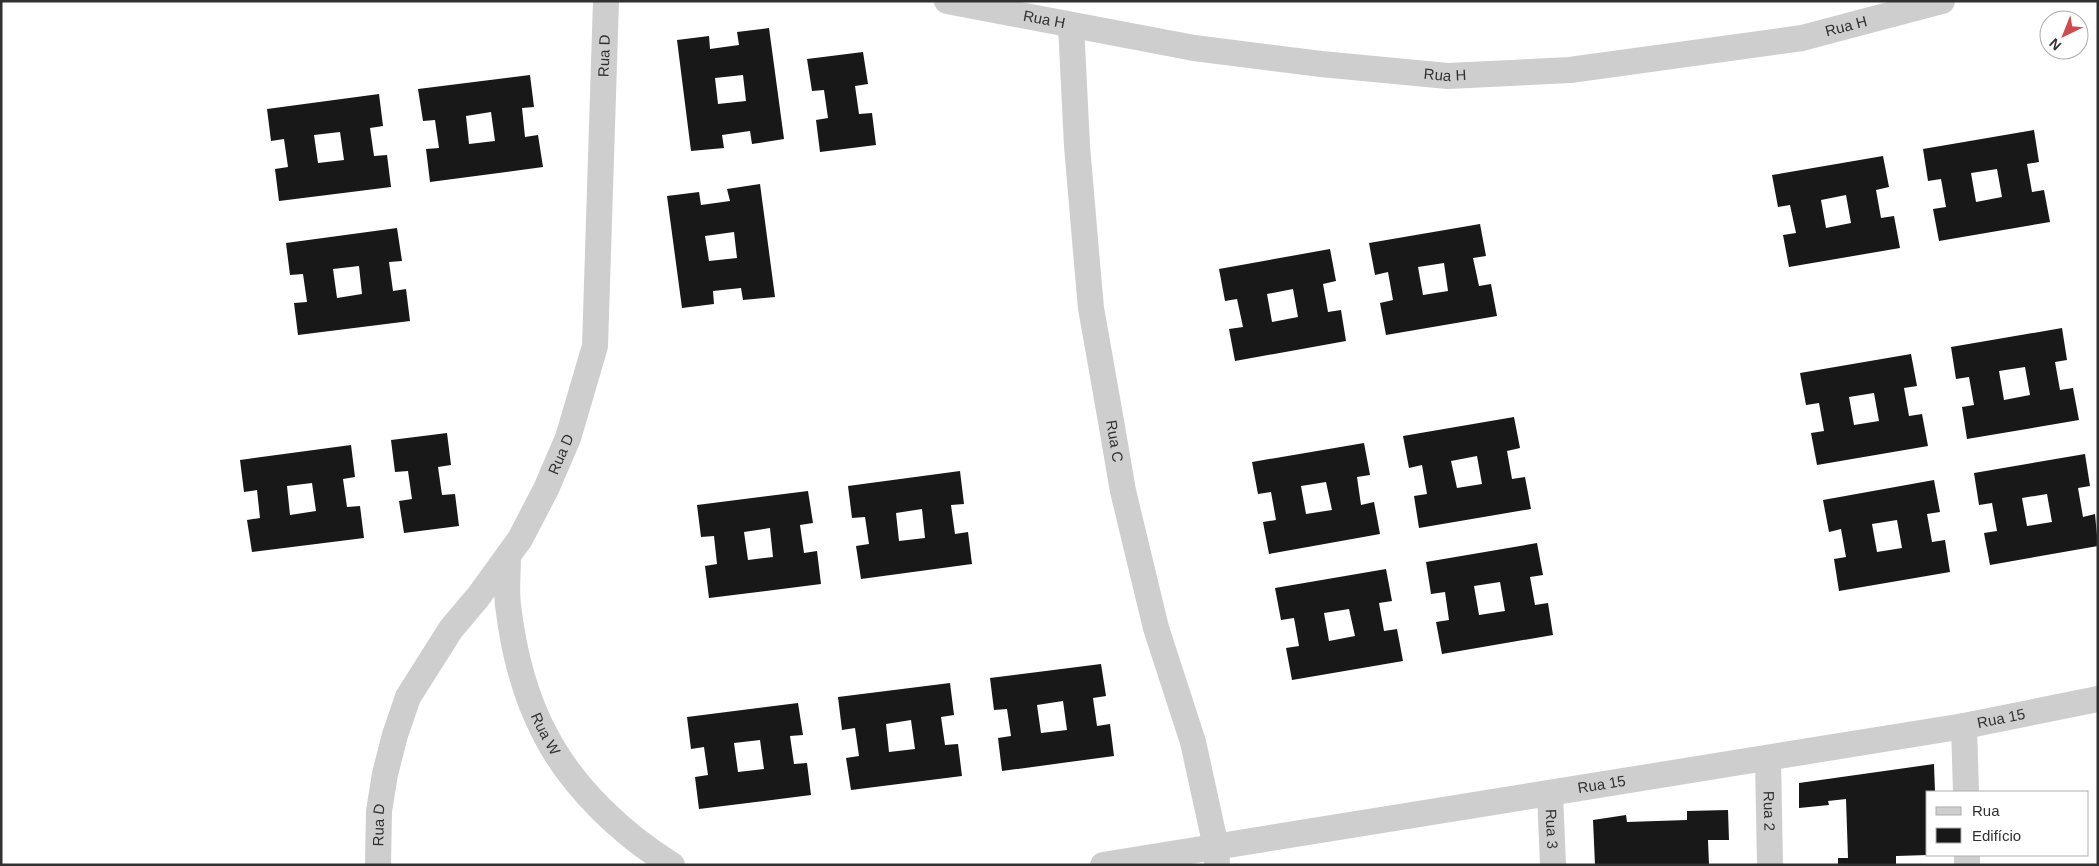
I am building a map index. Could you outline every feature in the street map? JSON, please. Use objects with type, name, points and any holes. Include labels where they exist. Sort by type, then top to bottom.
[{"type":"street","name":"Rua D","points":[[378,865],[379,811],[385,774],[394,735],[408,697],[451,629],[520,539],[546,489],[568,438],[595,346],[606,1]]},
{"type":"street","name":"Rua H","points":[[946,1],[1194,48],[1321,64],[1448,76],[1570,70],[1802,38],[1942,1]]},
{"type":"street","name":"Rua C","points":[[1071,25],[1077,146],[1091,308],[1123,490],[1156,628],[1192,742],[1216,856]]},
{"type":"street","name":"Rua W","points":[[508,556],[508,604],[516,650],[529,694],[546,736],[572,775],[600,807],[634,838],[672,865]]},
{"type":"street","name":"Rua 15","points":[[1103,865],[1216,856],[1550,794],[1964,726],[2098,699]]},
{"type":"street","points":[[1964,726],[1966,791]]},
{"type":"street","name":"Rua 2","points":[[1768,758],[1770,865]]},
{"type":"street","name":"Rua 3","points":[[1550,794],[1553,865]]},
{"type":"building","points":[[769,28],[784,139],[752,144],[750,131],[722,135],[724,148],[691,151],[677,40],[709,36],[710,49],[739,45],[737,32]],"holes":[[[743,75],[746,101],[718,104],[715,78]]]},
{"type":"building","points":[[863,52],[868,84],[855,86],[859,114],[872,113],[876,145],[820,152],[816,120],[828,118],[824,90],[812,91],[807,59]]},
{"type":"building","points":[[530,75],[534,107],[522,108],[525,137],[538,135],[543,167],[430,182],[426,149],[439,148],[435,120],[423,121],[418,89]],"holes":[[[491,112],[495,141],[469,144],[466,116]]]},
{"type":"building","points":[[379,94],[383,126],[370,128],[374,156],[387,155],[391,187],[279,201],[275,169],[288,167],[284,139],[271,141],[267,109]],"holes":[[[340,132],[344,160],[318,163],[314,135]]]},
{"type":"building","points":[[2034,130],[2039,162],[2027,164],[2032,192],[2044,190],[2050,222],[1939,241],[1933,209],[1946,207],[1941,179],[1928,181],[1923,149]],"holes":[[[1997,169],[2002,197],[1976,202],[1971,173]]]},
{"type":"building","points":[[1883,156],[1889,187],[1876,190],[1881,218],[1894,216],[1900,248],[1789,267],[1783,235],[1796,233],[1790,205],[1778,207],[1772,175]],"holes":[[[1846,195],[1851,223],[1826,228],[1821,200]]]},
{"type":"building","points":[[760,184],[775,297],[743,300],[741,288],[713,291],[714,304],[682,308],[667,196],[699,192],[701,205],[730,201],[727,189]],"holes":[[[734,232],[737,258],[709,261],[705,236]]]},
{"type":"building","points":[[1480,224],[1486,256],[1473,258],[1479,286],[1491,284],[1497,316],[1386,335],[1380,303],[1393,300],[1388,272],[1375,275],[1369,243]],"holes":[[[1444,263],[1448,291],[1423,295],[1418,267]]]},
{"type":"building","points":[[397,228],[402,261],[389,262],[393,291],[406,289],[410,321],[298,335],[294,303],[307,302],[303,274],[290,275],[286,243]],"holes":[[[359,266],[362,294],[337,298],[333,269]]]},
{"type":"building","points":[[1330,249],[1336,281],[1323,284],[1328,312],[1341,310],[1346,341],[1235,361],[1229,329],[1243,327],[1237,299],[1225,301],[1219,269]],"holes":[[[1293,289],[1298,317],[1272,322],[1267,294]]]},
{"type":"building","points":[[2062,328],[2067,360],[2055,362],[2060,390],[2073,388],[2079,420],[1967,439],[1962,407],[1974,405],[1969,377],[1956,379],[1951,347]],"holes":[[[2025,367],[2030,395],[2004,400],[1999,371]]]},
{"type":"building","points":[[1911,354],[1917,386],[1904,388],[1909,416],[1922,414],[1928,446],[1817,465],[1811,433],[1824,431],[1819,403],[1806,405],[1800,373]],"holes":[[[1874,393],[1879,421],[1854,425],[1849,397]]]},
{"type":"building","points":[[1514,417],[1520,448],[1507,451],[1512,479],[1525,477],[1531,509],[1419,528],[1414,496],[1427,494],[1422,465],[1409,468],[1403,436]],"holes":[[[1477,456],[1482,484],[1457,488],[1451,461]]]},
{"type":"building","points":[[447,433],[451,465],[438,467],[442,495],[455,494],[459,526],[404,533],[399,501],[412,499],[408,471],[395,472],[391,440]]},
{"type":"building","points":[[1364,443],[1370,475],[1357,477],[1361,505],[1374,502],[1380,534],[1269,554],[1263,522],[1276,520],[1271,492],[1258,494],[1252,462]],"holes":[[[1326,482],[1332,510],[1306,514],[1301,486]]]},
{"type":"building","points":[[351,445],[355,477],[343,479],[347,507],[360,506],[364,538],[252,552],[247,520],[260,518],[257,490],[244,492],[240,460]],"holes":[[[312,483],[316,511],[290,515],[287,486]]]},
{"type":"building","points":[[2085,454],[2090,486],[2078,488],[2083,517],[2095,514],[2098,546],[1990,565],[1984,533],[1997,531],[1992,503],[1979,505],[1974,473]],"holes":[[[2047,494],[2052,522],[2027,526],[2022,498]]]},
{"type":"building","points":[[960,471],[964,504],[951,505],[955,534],[968,532],[972,564],[861,579],[856,546],[869,544],[865,517],[852,518],[848,486]],"holes":[[[922,509],[925,538],[899,541],[896,513]]]},
{"type":"building","points":[[1934,480],[1940,512],[1927,514],[1932,542],[1945,540],[1950,572],[1839,591],[1834,559],[1846,557],[1841,529],[1829,532],[1823,500]],"holes":[[[1897,520],[1902,548],[1877,552],[1872,524]]]},
{"type":"building","points":[[808,491],[813,523],[800,525],[804,553],[817,551],[821,584],[709,598],[705,566],[717,564],[714,536],[701,537],[697,505]],"holes":[[[770,528],[773,557],[748,560],[744,532]]]},
{"type":"building","points":[[1537,543],[1543,575],[1530,577],[1535,605],[1548,603],[1553,635],[1442,654],[1436,622],[1449,620],[1445,592],[1431,594],[1426,562]],"holes":[[[1500,582],[1505,611],[1479,615],[1474,586]]]},
{"type":"building","points":[[1386,569],[1392,601],[1379,603],[1384,631],[1397,629],[1403,661],[1292,680],[1286,648],[1299,646],[1294,618],[1281,620],[1275,588]],"holes":[[[1349,609],[1355,636],[1329,641],[1324,613]]]},
{"type":"building","points":[[1101,664],[1106,696],[1093,698],[1097,726],[1110,724],[1114,756],[1002,771],[998,738],[1011,736],[1007,709],[994,710],[990,678]],"holes":[[[1063,701],[1067,730],[1041,733],[1037,705]]]},
{"type":"building","points":[[950,683],[954,715],[941,717],[945,745],[958,744],[962,776],[851,790],[846,758],[859,756],[855,728],[842,730],[838,697]],"holes":[[[911,720],[915,749],[889,752],[886,724]]]},
{"type":"building","points":[[798,703],[803,735],[790,736],[794,764],[807,763],[811,795],[699,809],[695,777],[708,775],[704,747],[691,749],[687,717]],"holes":[[[760,740],[764,769],[738,772],[734,743]]]},
{"type":"building","points":[[1934,764],[1935,791],[1926,791],[1926,855],[1896,856],[1896,865],[1838,865],[1838,858],[1848,858],[1846,799],[1828,801],[1829,805],[1799,808],[1799,783]]},
{"type":"building","points":[[1728,810],[1729,840],[1708,840],[1709,865],[1595,865],[1593,820],[1626,815],[1627,822],[1687,820],[1687,811]]}]
